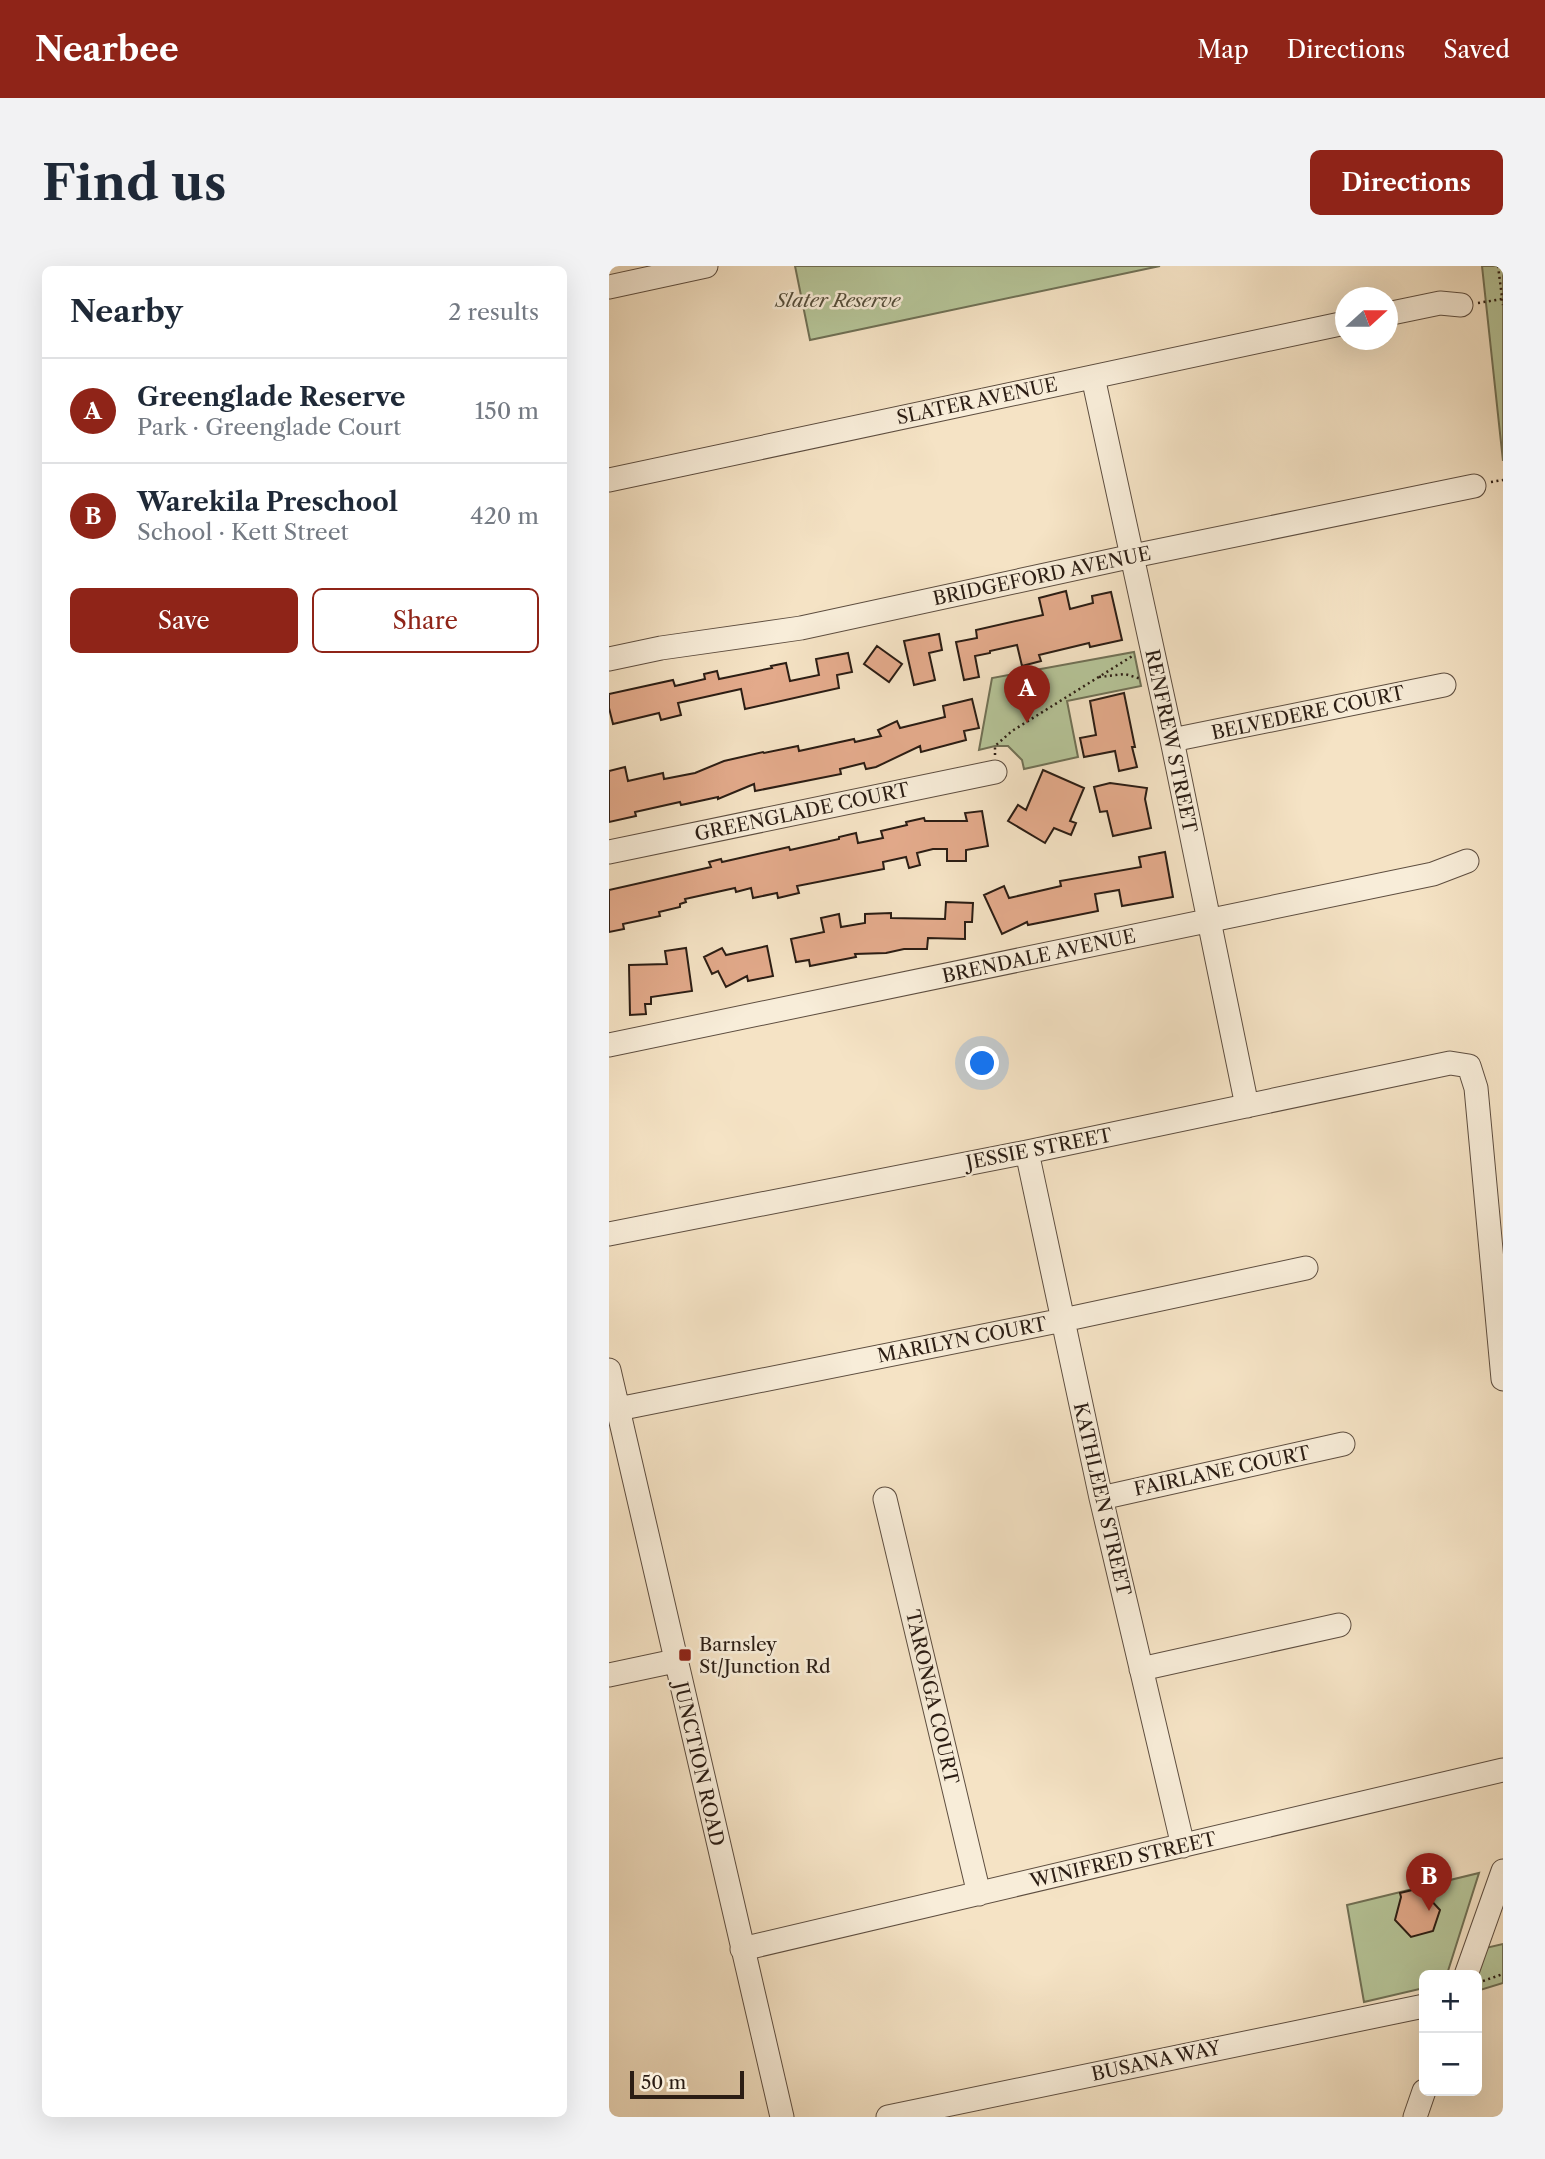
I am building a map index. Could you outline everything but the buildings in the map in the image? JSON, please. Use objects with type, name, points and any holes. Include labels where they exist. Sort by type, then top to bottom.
[{"type":"street","points":[[609,286],[706,266]]},
{"type":"street","points":[[1398,312],[1440,303],[1461,305]]},
{"type":"street","name":"SLATER AVENUE","points":[[609,480],[1335,325]]},
{"type":"street","name":"RENFREW STREET","points":[[1093,377],[1172,740],[1247,1106]]},
{"type":"street","name":"BRIDGEFORD AVENUE","points":[[609,659],[661,648],[801,628],[1474,486]]},
{"type":"street","name":"BELVEDERE COURT","points":[[1172,740],[1444,685]]},
{"type":"street","name":"GREENGLADE COURT","points":[[609,852],[995,772]]},
{"type":"street","name":"BRENDALE AVENUE","points":[[609,1045],[1433,874],[1467,861]]},
{"type":"street","name":"JESSIE STREET","points":[[609,1234],[1027,1152],[1450,1063],[1469,1066],[1476,1088],[1503,1379]]},
{"type":"street","name":"KATHLEEN STREET","points":[[1027,1152],[1101,1498],[1183,1846]]},
{"type":"street","name":"MARILYN COURT","points":[[618,1409],[1063,1320],[1306,1268]]},
{"type":"street","name":"JUNCTION ROAD","points":[[609,1370],[782,2117]]},
{"type":"street","name":"FAIRLANE COURT","points":[[1101,1498],[1343,1444]]},
{"type":"street","name":"TARONGA COURT","points":[[885,1499],[979,1894]]},
{"type":"street","points":[[1141,1669],[1339,1625]]},
{"type":"street","points":[[609,1675],[675,1661]]},
{"type":"street","name":"WINIFRED STREET","points":[[743,1949],[1503,1770]]},
{"type":"street","points":[[1468,1970],[1503,1871]]},
{"type":"street","name":"BUSANA WAY","points":[[888,2117],[1419,2007]]},
{"type":"street","points":[[1415,2117],[1422,2096]]},
{"type":"path","points":[[1498,266],[1503,305]]},
{"type":"path","points":[[1461,305],[1502,299]]},
{"type":"path","points":[[995,772],[995,746],[1012,731],[1151,645]]},
{"type":"path","points":[[1096,678],[1125,674],[1160,685]]},
{"type":"path","points":[[1482,1981],[1503,1974]]},
{"type":"green space","name":"Slater Reserve","points":[[795,266],[1160,266],[810,340]]},
{"type":"green space","points":[[1482,266],[1503,266],[1503,461]]},
{"type":"green space","points":[[1134,652],[1141,686],[1067,701],[1078,757],[1024,769],[1022,760],[1008,746],[979,750],[992,678]]},
{"type":"green space","points":[[1479,1873],[1448,1970],[1419,1970],[1419,1989],[1364,2002],[1347,1905]]},
{"type":"green space","points":[[1503,1944],[1503,1983],[1482,1989],[1482,1970],[1478,1970],[1481,1949]]},
{"type":"place","name":"Greenglade Reserve","points":[[1027,723]]},
{"type":"place","name":"Barnsley St/Junction Rd","points":[[685,1655]]},
{"type":"place","name":"Warekila Preschool","points":[[1429,1911]]}]
